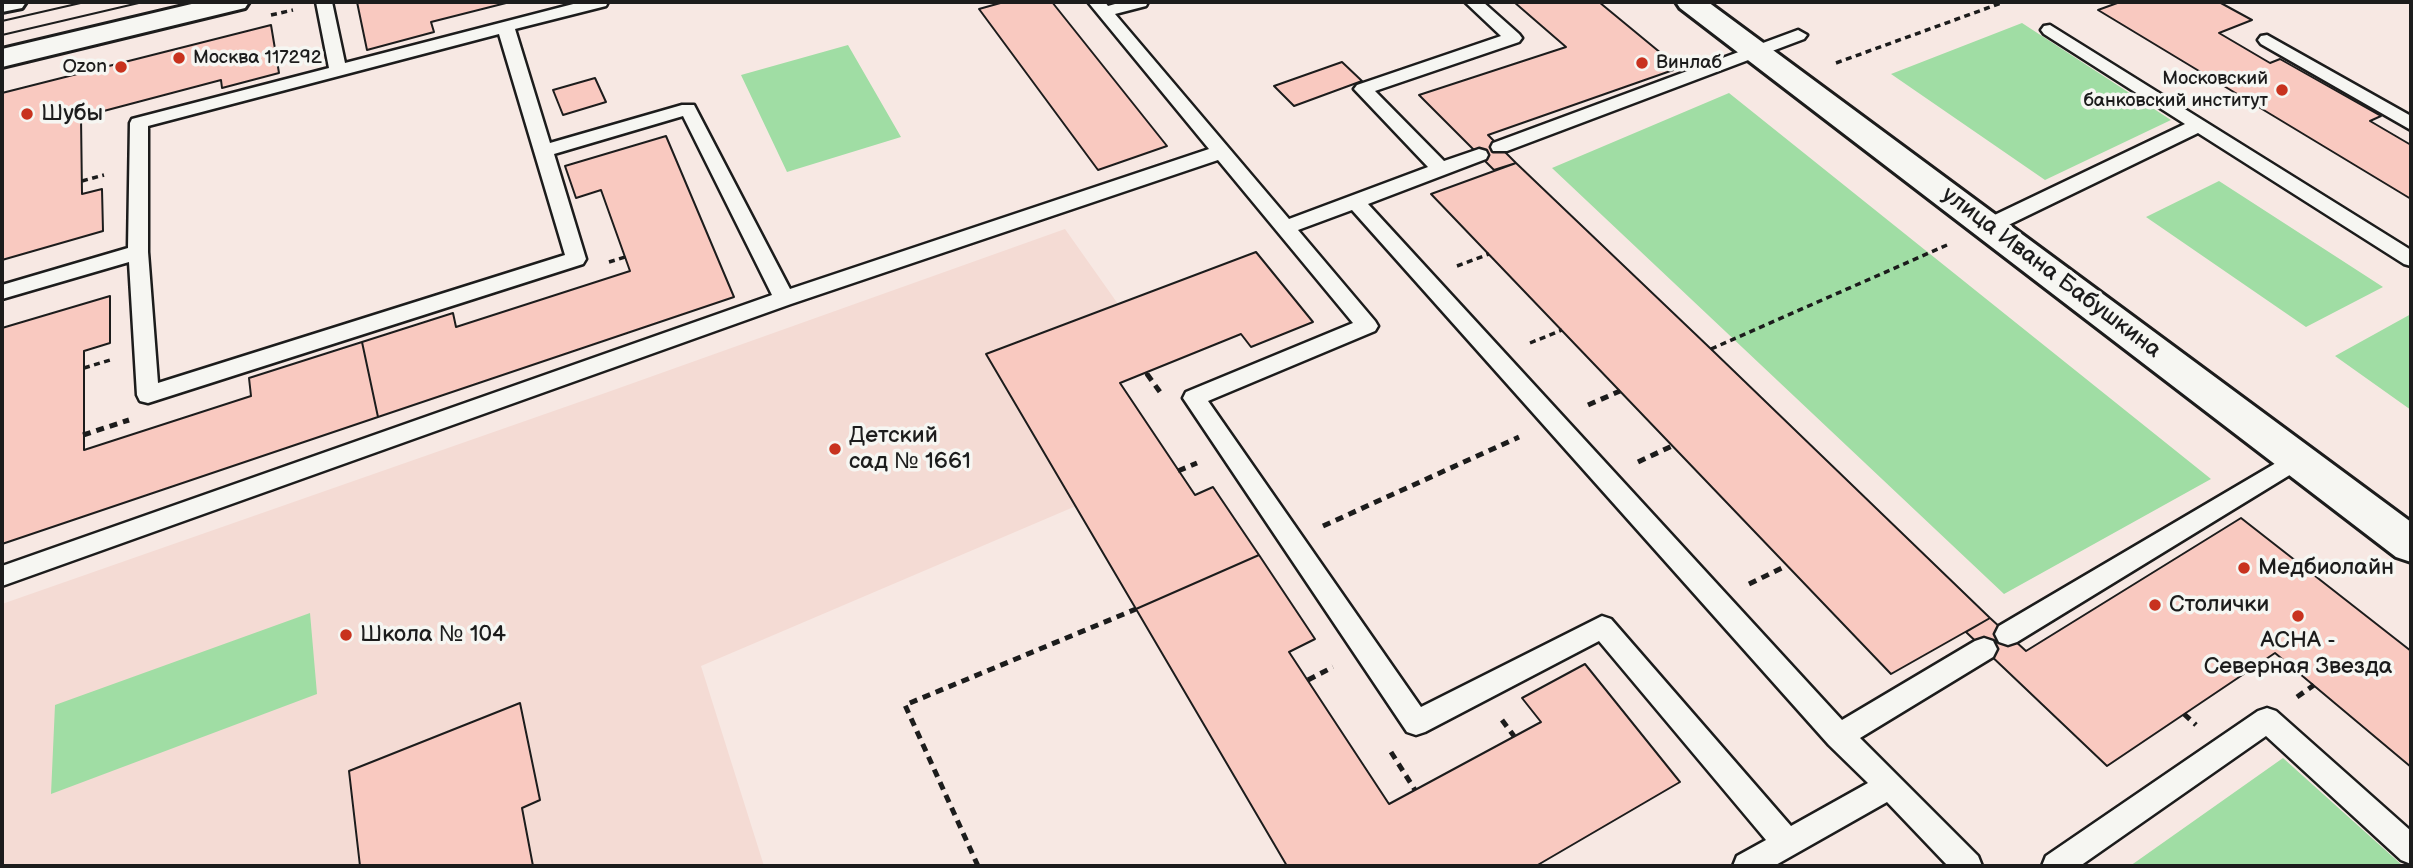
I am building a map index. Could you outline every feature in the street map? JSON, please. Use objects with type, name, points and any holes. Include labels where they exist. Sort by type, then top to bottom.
[{"type":"street","points":[[2,4],[12,2]]},
{"type":"street","points":[[2,58],[235,2]]},
{"type":"street","name":"улица Ивана Бабушкина","points":[[1690,2],[2411,545]]},
{"type":"lane","points":[[324,2],[338,71]]},
{"type":"lane","points":[[506,27],[576,259],[148,395],[138,252],[139,123],[600,2]]},
{"type":"lane","points":[[1100,7],[1140,2]]},
{"type":"lane","points":[[1441,170],[1363,89],[1513,37],[1473,2]]},
{"type":"lane","points":[[1100,7],[1367,326],[1194,398],[1416,723],[1602,627],[1786,842]]},
{"type":"lane","points":[[2050,30],[2411,259]]},
{"type":"lane","points":[[1500,147],[1798,35]]},
{"type":"lane","points":[[2267,40],[2411,124]]},
{"type":"lane","points":[[543,151],[688,109],[784,299]]},
{"type":"lane","points":[[1989,226],[2199,125]]},
{"type":"lane","points":[[2,576],[784,299],[1221,152]]},
{"type":"lane","points":[[1285,228],[1479,155]]},
{"type":"lane","points":[[1355,202],[1839,736],[1968,866]]},
{"type":"lane","points":[[2,292],[138,252]]},
{"type":"lane","points":[[2008,634],[2298,459]]},
{"type":"lane","points":[[1839,736],[1984,649]]},
{"type":"lane","points":[[2056,866],[2267,720],[2411,850]]},
{"type":"lane","points":[[1747,866],[1890,786]]},
{"type":"path","points":[[1836,63],[2004,2]]},
{"type":"path","points":[[1711,349],[1989,226]]},
{"type":"path","points":[[1292,540],[1620,391]]},
{"type":"path","points":[[978,866],[905,705],[1136,609]]},
{"type":"shaded area","name":"Школа № 104","points":[[1065,229],[1118,304],[986,354],[1076,506],[701,666],[764,866],[2,866],[2,604]]},
{"type":"green space","points":[[2022,23],[2171,120],[2045,180],[1891,74]]},
{"type":"green space","points":[[848,45],[901,137],[787,172],[741,75]]},
{"type":"green space","points":[[1729,93],[2211,479],[2004,594],[1552,168]]},
{"type":"green space","points":[[2219,181],[2383,287],[2306,327],[2146,217]]},
{"type":"green space","points":[[2411,314],[2411,410],[2335,356]]},
{"type":"green space","points":[[310,613],[317,694],[51,794],[55,705]]},
{"type":"green space","points":[[2283,758],[2403,866],[2130,866]]},
{"type":"building","points":[[357,2],[510,2],[431,22],[434,32],[367,50]]},
{"type":"building","points":[[1004,2],[1052,2],[1167,146],[1098,170],[979,9]]},
{"type":"building","points":[[1514,2],[1599,2],[1679,68],[1488,135],[1516,163],[1494,170],[1419,95],[1566,47]]},
{"type":"building","name":"Московский банковский институт","points":[[2120,2],[2219,2],[2252,20],[2219,33],[2270,63],[2280,59],[2381,116],[2370,121],[2411,145],[2411,199],[2098,10]]},
{"type":"building","points":[[271,25],[279,73],[222,88],[221,80],[81,117],[82,194],[102,189],[103,231],[2,260],[2,93]]},
{"type":"building","points":[[1342,62],[1362,81],[1294,106],[1274,86]]},
{"type":"building","points":[[595,78],[606,102],[563,115],[553,90]]},
{"type":"building","points":[[666,136],[734,297],[378,417],[362,342],[453,313],[456,327],[630,271],[601,190],[576,198],[565,166]]},
{"type":"building","points":[[1516,163],[1990,618],[1891,674],[1431,194]]},
{"type":"building","points":[[1256,252],[1313,322],[1251,347],[1241,334],[1120,383],[1195,495],[1213,487],[1259,555],[1136,609],[986,354]]},
{"type":"building","points":[[110,296],[110,343],[84,351],[84,450],[251,396],[249,378],[362,342],[378,417],[2,544],[2,328]]},
{"type":"building","points":[[2241,518],[2411,651],[2411,767],[2275,653],[2107,766],[1966,632],[1990,618],[2026,651]]},
{"type":"building","points":[[1259,555],[1315,639],[1289,652],[1389,804],[1541,722],[1522,698],[1585,664],[1680,782],[1536,866],[1287,866],[1136,609]]},
{"type":"building","points":[[520,703],[540,800],[522,808],[533,866],[360,866],[349,771]]},
{"type":"tram line","points":[[2,21],[85,2]]},
{"type":"tram line","points":[[2,35],[143,2]]},
{"type":"place","name":"Москва 117292","points":[[179,58]]},
{"type":"place","name":"Винлаб","points":[[1642,63]]},
{"type":"place","name":"Ozon","points":[[121,67]]},
{"type":"place","name":"Московский банковский институт","points":[[2282,90]]},
{"type":"place","name":"Шубы","points":[[27,114]]},
{"type":"place","name":"Детский сад № 1661","points":[[835,449]]},
{"type":"place","name":"Медбиолайн","points":[[2244,568]]},
{"type":"place","name":"Столички","points":[[2155,605]]},
{"type":"place","name":"АСНА - Северная Звезда","points":[[2298,616]]},
{"type":"place","name":"Школа № 104","points":[[346,635]]}]
